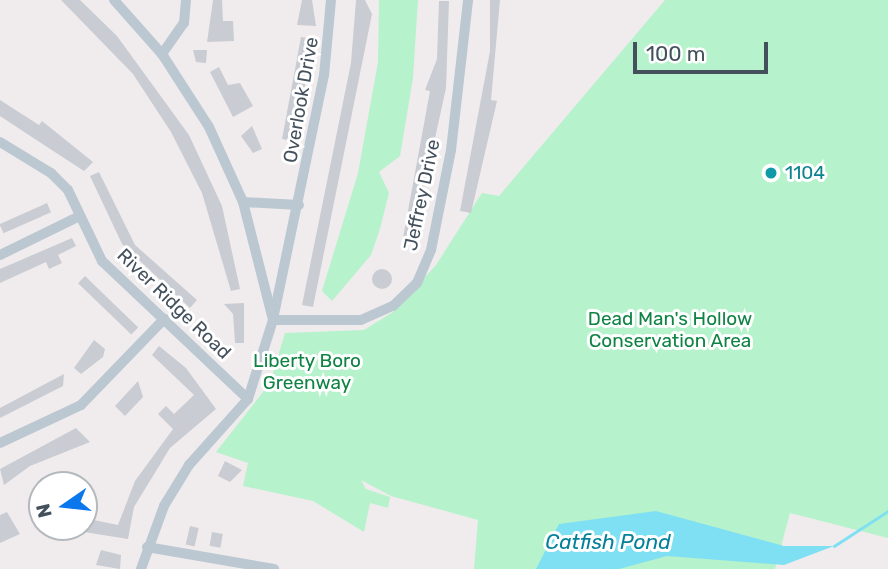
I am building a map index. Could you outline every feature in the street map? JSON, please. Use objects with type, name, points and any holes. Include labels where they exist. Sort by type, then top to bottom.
[{"type":"street","points":[[114,0],[162,54],[209,127],[243,202],[273,320]]},
{"type":"street","points":[[162,54],[184,23],[186,0]]},
{"type":"street","name":"Overlook Drive","points":[[248,399],[273,320],[299,205],[331,0]]},
{"type":"street","name":"Jeffrey Drive","points":[[273,320],[362,320],[393,306],[417,283],[431,250],[451,150],[468,0]]},
{"type":"street","name":"River Ridge Road","points":[[0,142],[51,173],[68,190],[78,217],[102,261],[248,399]]},
{"type":"street","points":[[243,202],[299,205]]},
{"type":"street","points":[[0,255],[78,217]]},
{"type":"street","points":[[0,443],[81,405],[164,319]]},
{"type":"street","points":[[141,569],[148,547],[189,465],[248,399]]},
{"type":"street","points":[[148,547],[274,569]]},
{"type":"green space","points":[[379,0],[418,0],[413,78],[400,156],[379,172],[389,193],[371,255],[332,301],[322,291],[358,173],[378,62]]},
{"type":"green space","name":"Dead Man's Hollow Conservation Area","points":[[665,0],[888,0],[888,538],[790,513],[775,569],[474,569],[478,520],[391,496],[361,480],[366,489],[390,497],[388,508],[370,503],[364,532],[313,501],[243,486],[248,463],[216,452],[270,383],[285,333],[364,330],[393,312],[436,265],[482,193],[499,196]]},
{"type":"water","name":"Catfish Pond","points":[[656,511],[784,546],[834,546],[784,565],[667,556],[619,569],[536,569],[559,524]]},
{"type":"building","points":[[61,0],[80,0],[117,36],[189,135],[222,206],[240,289],[231,291],[202,193],[171,132],[133,74]]},
{"type":"building","points":[[213,0],[222,0],[223,21],[233,21],[234,41],[207,42]]},
{"type":"building","points":[[302,0],[312,0],[316,26],[297,25]]},
{"type":"building","points":[[356,0],[365,0],[372,14],[313,307],[302,305],[351,63]]},
{"type":"building","points":[[490,0],[500,0],[491,100],[497,101],[471,213],[460,211],[490,51]]},
{"type":"building","points":[[439,1],[449,1],[446,88],[413,239],[403,238],[430,91],[425,90],[437,59]]},
{"type":"building","points":[[301,37],[315,39],[293,141],[282,139]]},
{"type":"building","points":[[193,50],[207,50],[206,63],[196,62]]},
{"type":"building","points":[[219,67],[228,85],[240,83],[253,106],[233,117],[210,72]]},
{"type":"building","points":[[0,100],[39,125],[42,121],[93,162],[84,171],[0,116]]},
{"type":"building","points":[[252,126],[262,149],[253,153],[241,136]]},
{"type":"building","points":[[99,172],[135,245],[197,300],[190,308],[122,244],[90,176]]},
{"type":"building","points":[[47,203],[51,212],[4,233],[0,224]]},
{"type":"building","points":[[72,238],[76,246],[58,255],[62,263],[49,269],[46,262],[0,283],[0,269]]},
{"type":"building","points":[[382,269],[389,272],[392,279],[389,286],[382,289],[375,286],[372,279],[375,272]]},
{"type":"building","points":[[85,276],[138,327],[131,335],[78,283]]},
{"type":"building","points":[[244,303],[244,343],[235,343],[233,314],[224,304]]},
{"type":"building","points":[[94,340],[105,349],[103,357],[81,374],[74,368]]},
{"type":"building","points":[[159,346],[186,368],[216,409],[170,448],[134,507],[128,539],[98,534],[98,521],[118,525],[135,481],[173,429],[158,414],[166,406],[174,414],[194,395],[152,355]]},
{"type":"building","points":[[64,374],[63,386],[0,418],[0,408]]},
{"type":"building","points":[[138,381],[143,397],[125,416],[115,406]]},
{"type":"building","points":[[76,428],[90,442],[30,466],[4,485],[0,469]]},
{"type":"building","points":[[225,461],[242,470],[230,482],[218,476]]},
{"type":"building","points":[[7,512],[20,534],[0,543],[0,515]]},
{"type":"building","points":[[190,526],[199,528],[194,547],[186,545]]},
{"type":"building","points":[[212,532],[223,534],[220,548],[210,546]]},
{"type":"building","points":[[101,550],[121,555],[120,569],[96,565]]},
{"type":"waterway","points":[[834,546],[888,511]]},
{"type":"place","name":"1104","points":[[771,173]]},
{"type":"park label","name":"Liberty Boro Greenway","points":[[307,372]]}]
